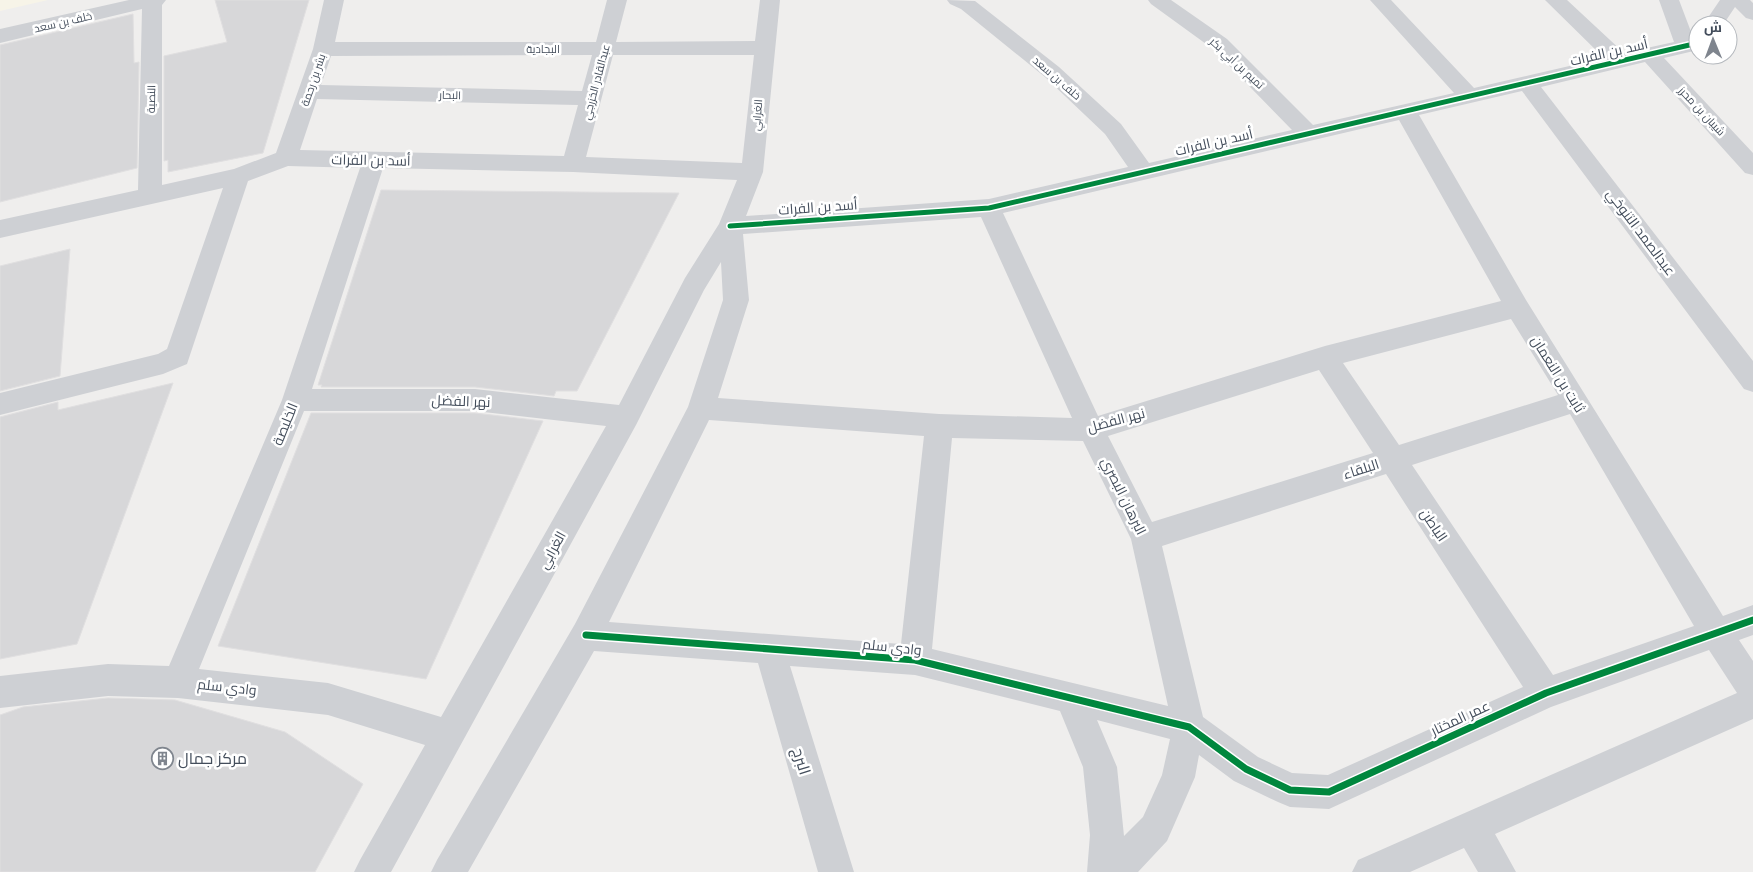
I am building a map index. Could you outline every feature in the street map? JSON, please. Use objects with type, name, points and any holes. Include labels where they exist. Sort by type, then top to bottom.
[{"type":"street","name":"خلف بن سعد","points":[[0,36],[154,0]]},
{"type":"street","name":"النصية","points":[[150,196],[154,0]]},
{"type":"street","name":"بشر بن رحمة","points":[[286,158],[323,49],[334,0]]},
{"type":"street","name":"عبدالقادر الخزرجي","points":[[574,164],[617,0]]},
{"type":"street","name":"الغرابي","points":[[372,872],[626,417],[694,285],[730,226],[752,172],[770,0]]},
{"type":"street","name":"تميم بن أبي بكر","points":[[1158,0],[1220,44],[1309,134]]},
{"type":"street","points":[[1380,0],[1469,96]]},
{"type":"street","points":[[1555,0],[1619,61]]},
{"type":"street","points":[[1669,0],[1688,37]]},
{"type":"street","points":[[1719,15],[1730,0]]},
{"type":"street","points":[[1739,0],[1753,14]]},
{"type":"street","name":"خلف بن سعد","points":[[967,2],[1066,84],[1113,129],[1144,172]]},
{"type":"street","name":"أسد بن الفرات","points":[[730,226],[989,208],[1688,46]]},
{"type":"street","name":"البجادية","points":[[323,49],[764,48]]},
{"type":"street","name":"شيبان بن محرز","points":[[1651,56],[1753,166]]},
{"type":"street","name":"عبدالصمد التنوخي","points":[[1528,84],[1753,380]]},
{"type":"street","name":"البحار","points":[[308,92],[592,98]]},
{"type":"street","name":"ثابت بن النعمان","points":[[1405,111],[1517,307],[1716,633],[1753,689]]},
{"type":"street","name":"أسد بن الفرات","points":[[0,229],[238,176],[286,158],[574,164],[752,172]]},
{"type":"street","name":"الخليصة","points":[[178,682],[295,400],[374,160]]},
{"type":"street","points":[[0,404],[162,363],[178,356],[238,176]]},
{"type":"street","name":"البرهان البصري","points":[[989,208],[1091,430],[1145,538],[1189,727],[1178,777],[1155,829],[1114,872]]},
{"type":"street","name":"الغرابي","points":[[449,872],[586,635],[701,408],[736,300],[730,226]]},
{"type":"street","name":"نهر الفضل","points":[[701,408],[939,426],[1091,430],[1325,357],[1517,307]]},
{"type":"street","name":"الباطن","points":[[1325,357],[1546,693]]},
{"type":"street","name":"نهر الفضل","points":[[295,400],[475,400],[626,417]]},
{"type":"street","name":"البلقاء","points":[[1145,538],[1576,401]]},
{"type":"street","points":[[914,660],[939,426]]},
{"type":"street","name":"عمر المختار","points":[[1189,727],[1246,769],[1290,790],[1329,792],[1546,693],[1753,620]]},
{"type":"street","name":"وادي سلم","points":[[586,635],[914,660],[1189,727]]},
{"type":"street","name":"البرج","points":[[769,649],[836,872]]},
{"type":"street","name":"وادي سلم","points":[[0,692],[108,680],[178,682],[328,699],[448,736]]},
{"type":"street","points":[[1071,698],[1100,767],[1107,835],[1105,872]]},
{"type":"street","points":[[1370,872],[1753,703]]},
{"type":"street","points":[[1472,828],[1498,872]]},
{"type":"shaded area","points":[[0,0],[48,0],[0,11]]},
{"type":"building","points":[[215,0],[309,0],[263,153],[168,172],[168,160],[164,161],[164,56],[227,42]]},
{"type":"building","points":[[133,14],[134,63],[139,62],[137,168],[0,202],[0,45]]},
{"type":"building","points":[[381,190],[679,193],[577,391],[556,391],[554,396],[475,387],[321,387],[322,385],[318,385]]},
{"type":"building","points":[[70,249],[60,376],[0,391],[0,266]]},
{"type":"building","points":[[173,383],[77,644],[0,659],[0,417],[58,402],[58,410]]},
{"type":"building","points":[[311,413],[475,413],[543,421],[426,679],[218,646]]},
{"type":"building","name":"مركز جمال","points":[[108,698],[175,700],[285,732],[363,784],[315,872],[0,872],[0,715],[23,707]]},
{"type":"cycle path","points":[[730,226],[989,208],[1688,45]]},
{"type":"cycle path","points":[[586,635],[915,660],[1189,727],[1246,769],[1290,790],[1329,792],[1546,693],[1753,620]]},
{"type":"place","name":"مركز جمال","points":[[162,758]]}]
